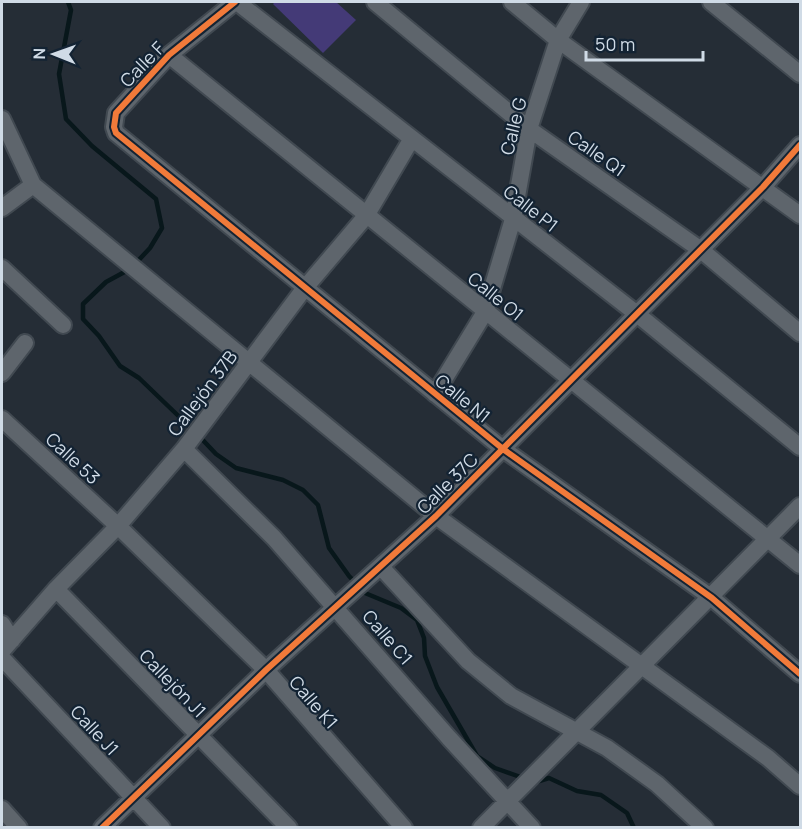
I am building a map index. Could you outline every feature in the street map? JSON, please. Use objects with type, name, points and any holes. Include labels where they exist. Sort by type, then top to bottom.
[{"type":"street","name":"Calle F","points":[[116,133],[114,127],[116,113],[170,55],[236,2]]},
{"type":"street","name":"Calle P1","points":[[236,2],[637,314],[801,447]]},
{"type":"street","name":"Calle Q1","points":[[375,2],[529,129],[701,250],[801,333]]},
{"type":"street","points":[[512,2],[558,40],[801,215]]},
{"type":"street","name":"Calle G","points":[[435,394],[485,312],[513,219],[529,129],[558,40],[581,2]]},
{"type":"street","points":[[711,2],[801,74]]},
{"type":"street","name":"Calle O1","points":[[170,55],[366,216],[801,565]]},
{"type":"street","points":[[2,119],[33,185],[436,516],[768,758],[801,786]]},
{"type":"street","name":"Calle N1","points":[[116,133],[304,289],[503,449],[712,598],[801,674]]},
{"type":"street","name":"Callejón 37B","points":[[7,645],[56,589],[118,526],[184,449],[304,289],[366,216],[411,140]]},
{"type":"street","name":"Calle 37C","points":[[102,828],[335,605],[381,567],[436,516],[701,250],[801,146]]},
{"type":"street","points":[[2,208],[33,185]]},
{"type":"street","points":[[2,268],[63,325]]},
{"type":"street","points":[[2,373],[25,343]]},
{"type":"street","name":"Calle 53","points":[[2,419],[118,526]]},
{"type":"street","name":"Calle C1","points":[[184,449],[274,538],[449,738],[532,828]]},
{"type":"street","points":[[481,828],[643,668],[801,506]]},
{"type":"street","name":"Calle K1","points":[[118,526],[266,670],[404,828]]},
{"type":"street","points":[[381,567],[476,668],[510,696],[607,748],[657,784],[705,828]]},
{"type":"street","name":"Callejón J1","points":[[56,589],[289,828]]},
{"type":"street","points":[[2,624],[7,645]]},
{"type":"street","name":"Calle J1","points":[[2,658],[162,828]]},
{"type":"street","points":[[2,809],[19,828]]},
{"type":"shaded area","points":[[275,2],[336,2],[356,20],[323,53],[273,4]]},
{"type":"waterway","points":[[68,2],[71,10],[59,74],[66,119],[92,146],[156,199],[162,228],[150,248],[136,263]]},
{"type":"waterway","points":[[130,269],[106,282],[83,304],[83,319],[99,336],[120,366],[139,378],[193,430]]},
{"type":"waterway","points":[[199,436],[216,454],[236,468],[283,480],[303,490],[318,505],[329,548],[349,576],[365,593],[401,608],[417,620],[424,638],[425,656],[437,687],[477,756],[495,768],[526,779]]},
{"type":"waterway","points":[[536,782],[549,778],[577,791],[601,795],[627,813],[634,828]]},
{"type":"cycle path","points":[[235,2],[169,55],[116,113],[114,127],[116,133],[503,449],[712,598],[800,674]]},
{"type":"cycle path","points":[[102,828],[266,670],[436,516],[763,187],[800,145]]}]
